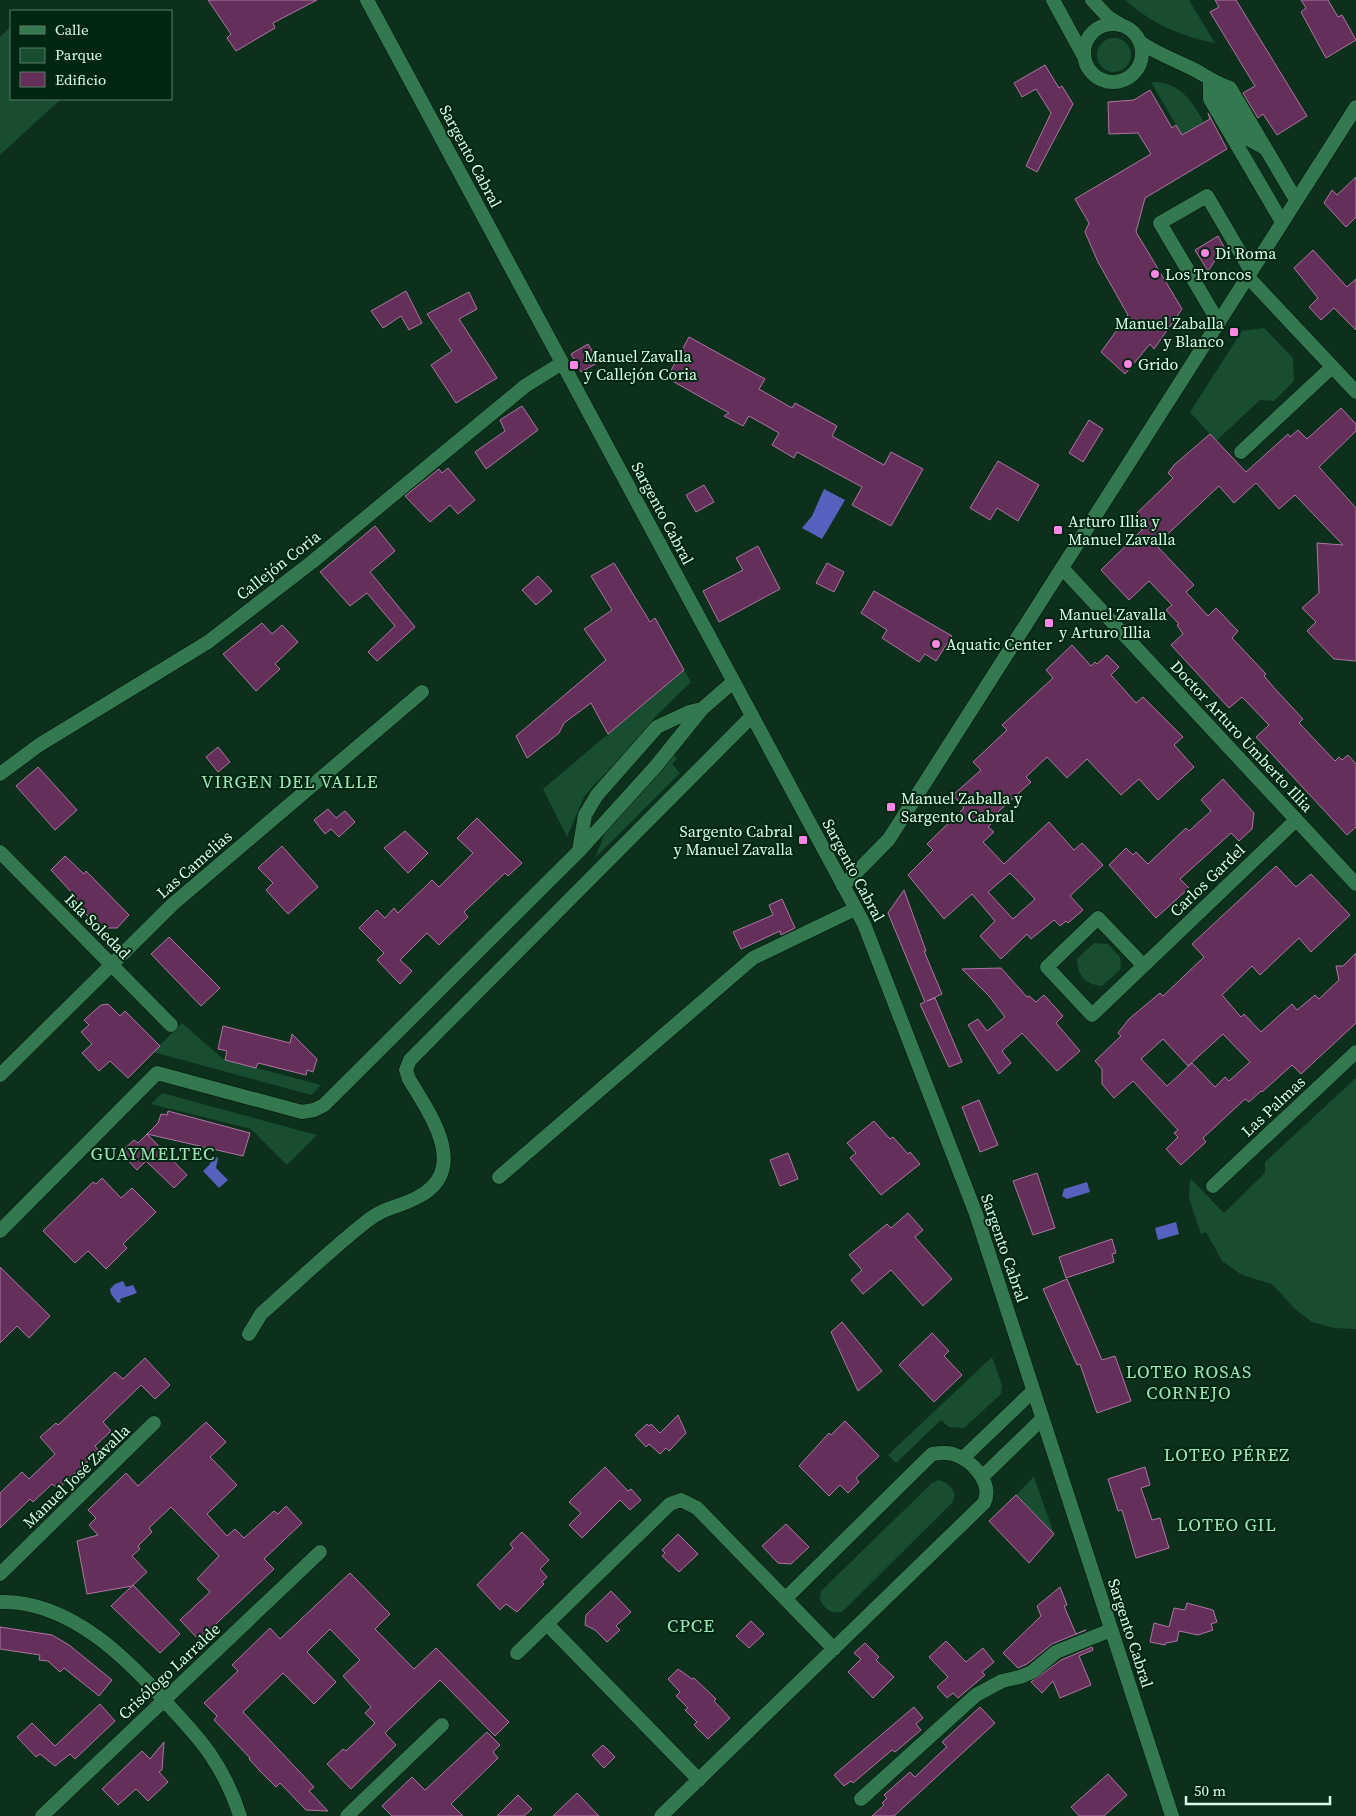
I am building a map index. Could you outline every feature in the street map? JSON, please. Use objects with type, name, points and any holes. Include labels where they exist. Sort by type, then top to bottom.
[{"type":"street","name":"Sargento Cabral","points":[[368,0],[864,924],[976,1214],[1172,1816]]},
{"type":"street","points":[[1053,0],[1091,72],[1098,79],[1108,82],[1126,79],[1139,66],[1154,58],[1167,58]]},
{"type":"street","points":[[1092,0],[1108,17],[1135,34],[1139,41],[1142,58],[1139,66]]},
{"type":"street","points":[[1083,55],[1088,36],[1095,30],[1104,25],[1121,25]]},
{"type":"street","points":[[1139,41],[1167,58],[1195,70],[1210,81],[1230,88],[1296,200]]},
{"type":"street","points":[[1210,81],[1210,99],[1282,222]]},
{"type":"street","points":[[843,886],[889,838],[1356,107]]},
{"type":"street","points":[[1219,323],[1160,223],[1208,196],[1249,274],[1356,392]]},
{"type":"street","name":"Callejón Coria","points":[[0,774],[40,745],[208,642],[312,562],[524,386],[562,363]]},
{"type":"street","points":[[1241,452],[1332,367]]},
{"type":"street","name":"Doctor Arturo Umberto Illia","points":[[1062,568],[1356,884]]},
{"type":"street","points":[[0,1231],[157,1073],[302,1112],[314,1110],[324,1105],[579,852],[656,766],[702,709],[733,682]]},
{"type":"street","name":"Las Camelias","points":[[0,1075],[173,904],[422,692]]},
{"type":"street","points":[[579,852],[585,815],[597,795],[657,726],[689,712],[702,709]]},
{"type":"street","points":[[249,1334],[261,1314],[367,1221],[387,1207],[419,1197],[430,1189],[441,1171],[444,1150],[438,1127],[409,1079],[406,1070],[410,1060],[752,716]]},
{"type":"street","name":"Carlos Gardel","points":[[1143,965],[1098,918],[1047,966],[1092,1015],[1296,820]]},
{"type":"street","name":"Isla Soledad","points":[[0,852],[171,1025]]},
{"type":"street","points":[[499,1177],[753,958],[855,909]]},
{"type":"street","name":"Las Palmas","points":[[1213,1186],[1356,1052]]},
{"type":"street","points":[[963,1458],[1033,1391]]},
{"type":"street","points":[[982,1477],[1042,1419]]},
{"type":"street","name":"Manuel José Zavalla","points":[[0,1574],[154,1423]]},
{"type":"street","points":[[662,1816],[984,1503],[987,1492],[982,1477],[963,1458],[951,1453],[932,1454],[784,1599]]},
{"type":"street","points":[[518,1653],[670,1504],[681,1500],[696,1508],[834,1648]]},
{"type":"street","name":"Crisólogo Larralde","points":[[42,1816],[320,1552]]},
{"type":"street","points":[[0,1602],[43,1609],[78,1625],[115,1650],[164,1700],[210,1754],[228,1787],[240,1816]]},
{"type":"street","points":[[547,1624],[699,1780]]},
{"type":"street","points":[[861,1799],[976,1695],[1002,1681],[1020,1678],[1032,1672],[1056,1652],[1111,1630]]},
{"type":"street","points":[[347,1816],[442,1725]]},
{"type":"green space","points":[[1125,0],[1189,0],[1215,43],[1190,37],[1167,28],[1146,16]]},
{"type":"green space","points":[[10,27],[10,100],[60,100],[0,155],[0,37]]},
{"type":"green space","points":[[1114,38],[1121,39],[1126,43],[1130,48],[1130,62],[1126,67],[1121,71],[1114,72],[1107,71],[1102,67],[1098,62],[1097,55],[1098,48],[1102,43],[1107,39]]},
{"type":"green space","points":[[1151,82],[1177,88],[1189,99],[1204,122],[1182,135]]},
{"type":"green space","points":[[1264,328],[1293,358],[1294,381],[1274,401],[1260,400],[1216,441],[1190,412],[1242,331]]},
{"type":"green space","points":[[684,670],[691,682],[656,716],[629,750],[584,797],[567,837],[543,789]]},
{"type":"green space","points":[[674,755],[677,759],[672,764],[680,773],[595,858],[606,830]]},
{"type":"green space","points":[[1094,943],[1108,944],[1120,957],[1121,969],[1102,986],[1087,981],[1079,971],[1077,959]]},
{"type":"green space","points":[[182,1023],[223,1059],[321,1085],[311,1095],[153,1052]]},
{"type":"green space","points":[[1356,1078],[1356,1329],[1334,1328],[1312,1322],[1295,1309],[1272,1284],[1242,1275],[1222,1261],[1206,1232],[1201,1234],[1189,1198],[1190,1178],[1224,1213],[1265,1173],[1265,1162]]},
{"type":"green space","points":[[162,1093],[317,1135],[287,1165],[251,1129],[151,1104]]},
{"type":"green space","points":[[992,1357],[1002,1385],[1001,1394],[964,1428],[949,1427],[941,1420],[896,1463],[888,1455]]},
{"type":"green space","points":[[1034,1477],[1054,1534],[1016,1495]]},
{"type":"green space","points":[[938,1480],[949,1485],[955,1495],[952,1503],[842,1612],[834,1612],[826,1608],[820,1599],[821,1591],[932,1483]]},
{"type":"water","points":[[824,489],[845,500],[822,539],[802,528],[812,516]]},
{"type":"water","points":[[213,1156],[218,1158],[216,1168],[228,1180],[219,1188],[203,1171],[210,1164]]},
{"type":"water","points":[[1087,1182],[1090,1192],[1067,1199],[1062,1196],[1064,1189]]},
{"type":"water","points":[[1176,1222],[1179,1234],[1158,1240],[1155,1228]]},
{"type":"water","points":[[123,1281],[126,1287],[133,1285],[137,1293],[120,1299],[121,1302],[118,1303],[111,1294],[110,1289],[115,1284]]},
{"type":"building","points":[[208,0],[317,0],[273,23],[275,28],[236,51],[227,38],[231,34]]},
{"type":"building","points":[[1215,0],[1236,0],[1307,116],[1277,135],[1263,114],[1258,118],[1243,93],[1255,86],[1210,12],[1219,7]]},
{"type":"building","points":[[1301,0],[1328,0],[1338,17],[1342,15],[1356,40],[1326,58],[1301,12],[1306,8]]},
{"type":"building","points":[[1045,65],[1059,88],[1062,86],[1073,104],[1037,172],[1026,166],[1051,113],[1036,89],[1022,97],[1014,83]]},
{"type":"building","points":[[1150,90],[1172,128],[1176,125],[1182,135],[1210,119],[1208,113],[1227,149],[1145,198],[1136,232],[1182,309],[1154,349],[1150,344],[1125,374],[1101,352],[1128,315],[1098,262],[1085,232],[1089,223],[1075,199],[1151,154],[1138,133],[1109,134],[1108,102],[1134,100]]},
{"type":"building","points":[[1356,177],[1356,217],[1346,227],[1324,203],[1332,190],[1337,195]]},
{"type":"building","points":[[1218,236],[1224,247],[1208,271],[1195,250]]},
{"type":"building","points":[[1313,250],[1347,287],[1356,279],[1356,330],[1334,308],[1321,320],[1309,307],[1318,298],[1294,268]]},
{"type":"building","points":[[406,291],[422,323],[409,330],[401,316],[383,328],[371,311]]},
{"type":"building","points":[[469,292],[477,309],[459,319],[497,378],[456,403],[431,365],[452,351],[427,314]]},
{"type":"building","points":[[689,337],[765,379],[759,389],[792,408],[795,403],[837,426],[832,436],[884,465],[891,452],[923,469],[891,526],[852,505],[862,487],[797,452],[794,458],[772,445],[779,433],[749,416],[743,426],[724,416],[729,413],[667,378]]},
{"type":"building","points":[[588,344],[599,362],[581,372],[571,354]]},
{"type":"building","points":[[522,406],[538,430],[486,469],[475,452],[505,431],[500,420]]},
{"type":"building","points":[[1341,408],[1356,424],[1356,431],[1319,467],[1356,508],[1356,661],[1334,659],[1307,631],[1316,622],[1302,608],[1319,593],[1317,543],[1343,545],[1295,495],[1279,509],[1256,483],[1234,503],[1219,486],[1156,545],[1194,585],[1186,592],[1208,616],[1216,608],[1238,631],[1232,638],[1266,674],[1264,676],[1303,719],[1299,723],[1335,761],[1339,757],[1342,760],[1348,755],[1356,764],[1356,827],[1347,835],[1256,737],[1269,725],[1242,697],[1229,708],[1171,645],[1183,634],[1177,625],[1179,624],[1166,610],[1172,605],[1149,581],[1129,600],[1101,570],[1142,530],[1132,518],[1173,478],[1168,473],[1174,465],[1210,434],[1246,472],[1288,434],[1290,437],[1298,430],[1307,439]]},
{"type":"building","points":[[1089,420],[1103,429],[1083,462],[1069,453]]},
{"type":"building","points":[[998,461],[1039,485],[1018,521],[997,508],[990,520],[970,508]]},
{"type":"building","points":[[448,468],[475,500],[458,514],[450,505],[430,522],[405,496],[439,469],[442,473]]},
{"type":"building","points":[[704,485],[714,502],[696,512],[686,495]]},
{"type":"building","points":[[375,526],[395,551],[370,572],[415,627],[377,661],[368,652],[395,626],[367,593],[350,606],[320,572]]},
{"type":"building","points":[[758,546],[780,589],[719,622],[703,591],[743,570],[736,558]]},
{"type":"building","points":[[614,563],[650,622],[655,618],[684,670],[608,734],[591,703],[564,723],[559,733],[527,758],[516,736],[606,660],[584,629],[612,610],[591,576]]},
{"type":"building","points":[[827,563],[844,572],[834,592],[816,583]]},
{"type":"building","points":[[538,576],[552,591],[536,605],[522,590]]},
{"type":"building","points":[[874,591],[952,636],[936,661],[925,654],[919,662],[882,638],[887,630],[861,613]]},
{"type":"building","points":[[262,623],[272,634],[282,625],[298,642],[275,664],[280,669],[256,691],[223,654]]},
{"type":"building","points":[[1072,645],[1091,666],[1095,662],[1097,664],[1107,655],[1119,667],[1111,675],[1136,703],[1143,697],[1183,737],[1174,745],[1194,767],[1158,800],[1139,779],[1121,795],[1087,759],[1067,778],[1047,757],[1026,777],[1031,782],[989,820],[992,823],[988,827],[994,832],[983,842],[1004,864],[1049,822],[1074,850],[1082,843],[1103,865],[1070,896],[1083,910],[1068,923],[1066,921],[1060,926],[1054,920],[1031,939],[1027,934],[1001,959],[980,936],[995,921],[972,894],[944,919],[908,875],[933,850],[927,844],[964,808],[953,795],[981,770],[973,762],[1007,730],[1002,725],[1053,678],[1046,670]],"holes":[[[1010,873],[1035,899],[1013,919],[988,892]]]},
{"type":"building","points":[[218,747],[230,762],[218,772],[206,757]]},
{"type":"building","points":[[38,767],[77,810],[55,830],[16,786]]},
{"type":"building","points":[[1223,779],[1254,813],[1252,829],[1239,841],[1231,833],[1180,879],[1189,888],[1156,918],[1109,865],[1126,848],[1133,855],[1136,852],[1148,864],[1186,828],[1189,831],[1211,811],[1201,800]]},
{"type":"building","points":[[328,809],[336,818],[345,811],[355,822],[339,837],[331,829],[325,834],[314,820]]},
{"type":"building","points":[[477,818],[522,863],[508,876],[505,873],[464,912],[468,917],[439,945],[427,933],[400,960],[412,971],[400,984],[377,960],[384,953],[359,928],[377,910],[385,918],[394,908],[398,913],[432,880],[439,887],[473,853],[457,838]]},
{"type":"building","points":[[405,831],[428,853],[408,873],[384,848]]},
{"type":"building","points":[[282,846],[318,887],[288,914],[266,890],[273,883],[258,868]]},
{"type":"building","points":[[65,856],[84,874],[86,871],[129,915],[117,928],[100,928],[70,898],[73,894],[51,870]]},
{"type":"building","points":[[1276,866],[1296,887],[1311,874],[1350,915],[1311,952],[1299,938],[1260,975],[1252,966],[1222,995],[1241,1017],[1244,1014],[1261,1032],[1292,1004],[1297,1010],[1315,995],[1319,999],[1339,980],[1336,966],[1343,966],[1356,953],[1356,1023],[1301,1074],[1292,1065],[1249,1102],[1245,1099],[1203,1138],[1206,1142],[1181,1165],[1166,1149],[1178,1137],[1174,1133],[1178,1130],[1133,1081],[1114,1098],[1102,1084],[1102,1069],[1095,1061],[1121,1036],[1118,1033],[1129,1019],[1160,993],[1163,996],[1204,957],[1192,944]],"holes":[[[1223,1034],[1250,1062],[1229,1081],[1225,1077],[1215,1087],[1192,1063],[1167,1086],[1141,1059],[1163,1039],[1188,1066]]]},
{"type":"building","points":[[904,890],[926,951],[924,951],[942,994],[927,1001],[935,998],[962,1062],[949,1067],[920,1004],[925,1002],[888,913]]},
{"type":"building","points":[[782,899],[795,928],[781,935],[780,931],[741,949],[733,932],[773,915],[769,905]]},
{"type":"building","points":[[169,937],[220,988],[201,1006],[151,954]]},
{"type":"building","points":[[1001,968],[1027,997],[1029,996],[1036,1002],[1044,995],[1063,1016],[1056,1023],[1080,1051],[1057,1071],[1022,1033],[1002,1051],[1011,1063],[999,1074],[968,1025],[978,1019],[987,1031],[1005,1017],[989,996],[962,969]]},
{"type":"building","points":[[108,1004],[120,1016],[125,1011],[160,1046],[128,1078],[110,1061],[99,1071],[82,1053],[92,1044],[81,1032],[89,1025],[84,1020],[101,1005]]},
{"type":"building","points":[[223,1026],[290,1043],[292,1034],[317,1059],[313,1072],[307,1070],[306,1075],[258,1063],[256,1068],[225,1060],[227,1051],[218,1049]]},
{"type":"building","points":[[979,1100],[998,1145],[980,1152],[962,1107]]},
{"type":"building","points":[[168,1111],[250,1133],[243,1156],[147,1134],[158,1123],[161,1114],[167,1115]]},
{"type":"building","points":[[874,1121],[890,1139],[893,1137],[920,1164],[881,1195],[850,1158],[856,1153],[847,1143]]},
{"type":"building","points":[[147,1134],[187,1175],[174,1188],[146,1161],[137,1170],[124,1156],[127,1153],[123,1150],[134,1140],[138,1143]]},
{"type":"building","points":[[788,1153],[798,1179],[780,1186],[770,1160]]},
{"type":"building","points":[[1037,1173],[1055,1228],[1033,1235],[1013,1181]]},
{"type":"building","points":[[102,1178],[121,1198],[132,1188],[156,1212],[123,1244],[127,1248],[106,1269],[88,1251],[75,1263],[43,1231],[93,1182],[96,1184]]},
{"type":"building","points":[[908,1213],[923,1230],[915,1237],[952,1279],[923,1306],[891,1270],[863,1294],[851,1280],[862,1270],[849,1255],[887,1224],[891,1228]]},
{"type":"building","points":[[1112,1239],[1116,1253],[1112,1254],[1114,1262],[1066,1278],[1059,1257]]},
{"type":"building","points":[[0,1267],[50,1316],[29,1338],[17,1326],[0,1343]]},
{"type":"building","points":[[1067,1279],[1102,1360],[1115,1356],[1131,1401],[1097,1413],[1080,1364],[1077,1365],[1043,1289]]},
{"type":"building","points":[[842,1322],[882,1371],[858,1391],[831,1332]]},
{"type":"building","points":[[932,1333],[949,1351],[944,1356],[962,1375],[934,1402],[899,1365]]},
{"type":"building","points":[[145,1358],[170,1385],[155,1399],[141,1385],[103,1422],[111,1431],[95,1446],[99,1451],[58,1489],[52,1484],[33,1502],[30,1499],[0,1528],[0,1493],[22,1472],[29,1479],[55,1454],[40,1437],[56,1423],[58,1425],[115,1372],[123,1379]]},
{"type":"building","points":[[678,1415],[686,1433],[669,1451],[666,1448],[660,1454],[649,1444],[646,1447],[635,1435],[647,1424],[649,1426],[651,1424],[660,1433]]},
{"type":"building","points":[[845,1421],[879,1456],[856,1478],[859,1482],[848,1493],[840,1485],[829,1496],[799,1466],[829,1433],[831,1435]]},
{"type":"building","points":[[206,1422],[226,1442],[210,1457],[237,1485],[207,1514],[227,1536],[235,1529],[244,1538],[274,1511],[278,1514],[286,1506],[302,1523],[264,1559],[274,1569],[199,1640],[180,1620],[210,1592],[197,1579],[219,1556],[171,1507],[149,1528],[152,1532],[138,1546],[140,1549],[132,1556],[147,1572],[132,1586],[87,1594],[77,1541],[98,1535],[89,1525],[96,1518],[88,1510],[126,1473],[138,1486]]},
{"type":"building","points":[[605,1467],[628,1491],[631,1489],[641,1500],[630,1510],[620,1500],[582,1538],[569,1525],[581,1513],[569,1502]]},
{"type":"building","points":[[1145,1467],[1150,1485],[1141,1488],[1152,1520],[1160,1518],[1169,1548],[1136,1558],[1122,1510],[1118,1511],[1108,1479]]},
{"type":"building","points":[[1016,1495],[1054,1534],[1029,1563],[989,1521]]},
{"type":"building","points":[[786,1524],[809,1547],[791,1564],[778,1563],[762,1546]]},
{"type":"building","points":[[522,1532],[549,1560],[540,1569],[547,1577],[542,1582],[544,1584],[517,1612],[506,1604],[500,1610],[477,1585],[513,1548],[510,1544]]},
{"type":"building","points":[[678,1534],[698,1554],[679,1572],[662,1556],[665,1553],[662,1550]]},
{"type":"building","points":[[350,1573],[390,1614],[375,1629],[414,1669],[436,1648],[509,1722],[495,1736],[440,1680],[385,1733],[396,1745],[351,1789],[327,1764],[343,1749],[346,1751],[375,1723],[365,1713],[371,1707],[343,1676],[360,1660],[330,1629],[307,1652],[336,1682],[314,1704],[283,1673],[243,1712],[314,1787],[309,1791],[328,1811],[306,1810],[280,1783],[276,1787],[261,1772],[214,1720],[217,1716],[204,1703],[238,1671],[232,1665],[270,1628],[280,1639]]},
{"type":"building","points":[[133,1585],[180,1634],[160,1653],[111,1606]]},
{"type":"building","points":[[1060,1587],[1067,1605],[1064,1606],[1076,1634],[1086,1630],[1052,1644],[1027,1664],[1018,1668],[1003,1653],[1041,1616],[1037,1606]]},
{"type":"building","points":[[611,1591],[631,1612],[616,1626],[620,1630],[607,1642],[595,1630],[585,1625],[586,1615]]},
{"type":"building","points":[[1187,1603],[1213,1610],[1217,1622],[1211,1624],[1213,1630],[1198,1635],[1179,1631],[1177,1641],[1166,1643],[1165,1645],[1150,1642],[1154,1623],[1169,1627],[1174,1608],[1185,1610]]},
{"type":"building","points":[[751,1621],[764,1634],[749,1648],[736,1636]]},
{"type":"building","points":[[0,1627],[52,1635],[69,1645],[112,1680],[99,1696],[64,1668],[60,1672],[48,1661],[39,1660],[40,1655],[0,1649]]},
{"type":"building","points":[[946,1641],[966,1662],[983,1648],[994,1662],[982,1672],[985,1675],[958,1698],[953,1693],[947,1698],[937,1687],[948,1677],[929,1657]]},
{"type":"building","points":[[865,1643],[879,1657],[876,1660],[894,1677],[873,1698],[848,1672],[861,1659],[854,1653]]},
{"type":"building","points":[[1092,1647],[1093,1650],[1079,1656],[1091,1685],[1060,1698],[1053,1681],[1042,1693],[1031,1682],[1061,1660]]},
{"type":"building","points":[[678,1669],[692,1679],[694,1678],[716,1699],[714,1701],[730,1718],[708,1739],[694,1725],[697,1722],[685,1710],[688,1708],[676,1696],[680,1692],[668,1679]]},
{"type":"building","points":[[100,1704],[115,1721],[75,1759],[70,1754],[55,1766],[40,1754],[36,1757],[17,1737],[32,1723],[55,1746]]},
{"type":"building","points":[[914,1707],[923,1718],[916,1724],[921,1730],[895,1752],[892,1750],[853,1783],[851,1781],[844,1786],[834,1775]]},
{"type":"building","points":[[980,1707],[995,1723],[894,1816],[872,1816],[884,1805],[882,1803],[887,1798],[884,1795],[910,1772],[915,1777],[947,1747],[942,1742]]},
{"type":"building","points":[[487,1732],[500,1745],[493,1752],[498,1758],[451,1804],[463,1816],[392,1816],[382,1806],[412,1777],[425,1790]]},
{"type":"building","points":[[164,1742],[162,1770],[159,1772],[168,1782],[148,1801],[136,1789],[118,1805],[102,1789],[142,1751],[150,1759]]},
{"type":"building","points":[[603,1745],[615,1757],[604,1768],[592,1755]]},
{"type":"building","points":[[1108,1774],[1127,1795],[1104,1816],[1079,1816],[1071,1807]]},
{"type":"building","points":[[577,1793],[599,1816],[553,1816]]},
{"type":"building","points":[[518,1795],[532,1809],[524,1816],[497,1816]]},
{"type":"place","name":"Di Roma","points":[[1205,253]]},
{"type":"place","name":"Los Troncos","points":[[1155,274]]},
{"type":"place","name":"Manuel Zaballa y Blanco","points":[[1234,332]]},
{"type":"place","name":"Grido","points":[[1128,364]]},
{"type":"place","name":"Manuel Zavalla y Callejón Coria","points":[[574,365]]},
{"type":"place","name":"Arturo Illia y Manuel Zavalla","points":[[1058,530]]},
{"type":"place","name":"Manuel Zavalla y Arturo Illia","points":[[1049,623]]},
{"type":"place","name":"Aquatic Center","points":[[936,644]]},
{"type":"place","name":"Manuel Zaballa y Sargento Cabral","points":[[891,807]]},
{"type":"place","name":"Sargento Cabral y Manuel Zavalla","points":[[803,840]]},
{"type":"district","name":"VIRGEN DEL VALLE","points":[[290,781]]},
{"type":"district","name":"GUAYMELTEC","points":[[153,1153]]},
{"type":"district","name":"LOTEO ROSAS CORNEJO","points":[[1189,1381]]},
{"type":"district","name":"LOTEO PÉREZ","points":[[1227,1454]]},
{"type":"district","name":"LOTEO GIL","points":[[1227,1524]]},
{"type":"district","name":"CPCE","points":[[691,1625]]}]
